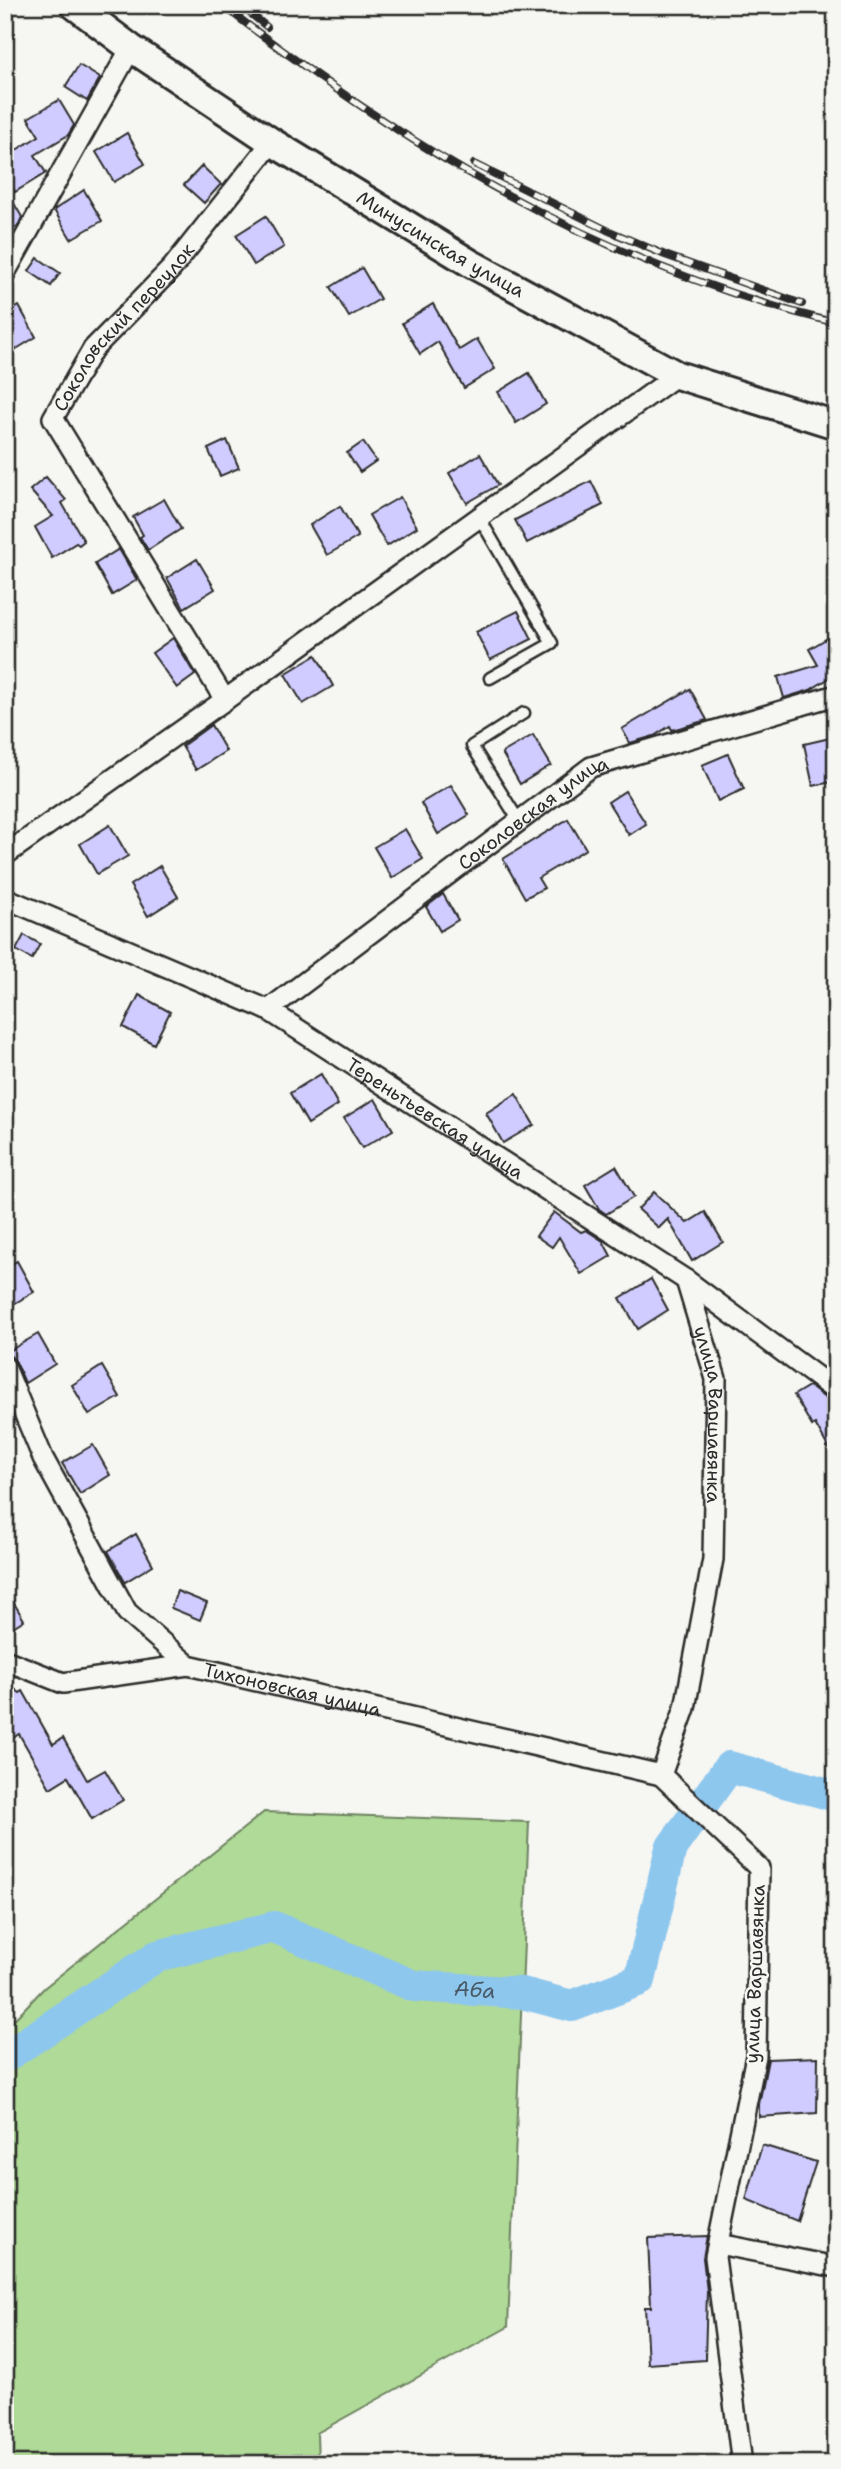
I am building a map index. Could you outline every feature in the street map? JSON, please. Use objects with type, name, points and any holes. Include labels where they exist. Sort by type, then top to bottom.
[{"type":"main road","name":"Минусинская улица","points":[[74,5],[131,48],[272,142],[470,263],[677,375],[836,425]]},
{"type":"street","points":[[5,273],[131,48]]},
{"type":"street","name":"Соколовский переулок","points":[[225,700],[53,418],[93,349],[172,268],[272,142]]},
{"type":"street","points":[[5,855],[677,375]]},
{"type":"street","name":"Соколовская улица","points":[[268,1010],[591,766],[836,695]]},
{"type":"street","name":"Тереньтьевская улица","points":[[5,898],[268,1010],[685,1280],[836,1391]]},
{"type":"street","name":"улица Варшавянка","points":[[685,1280],[716,1379],[713,1559],[685,1708],[661,1775],[759,1868],[756,2056],[715,2257],[742,2464]]},
{"type":"street","name":"Тихоновская улица","points":[[5,1367],[43,1458],[127,1612],[188,1665],[661,1775]]},
{"type":"street","points":[[5,1660],[63,1682],[188,1665]]},
{"type":"street","points":[[718,2244],[836,2267]]},
{"type":"lane","points":[[479,517],[552,643],[490,678]]},
{"type":"lane","points":[[519,821],[472,746],[524,713]]},
{"type":"green space","points":[[264,1812],[529,1822],[508,2327],[317,2433],[318,2464],[5,2464],[5,2029],[44,1988]]},
{"type":"building","points":[[79,65],[100,78],[87,101],[65,87]]},
{"type":"building","points":[[59,100],[74,125],[68,135],[35,155],[46,173],[15,192],[5,174],[5,157],[39,136],[28,118]]},
{"type":"building","points":[[127,133],[145,164],[114,182],[96,152]]},
{"type":"building","points":[[202,166],[221,184],[204,203],[184,185]]},
{"type":"building","points":[[5,188],[22,217],[18,226],[5,233]]},
{"type":"building","points":[[84,190],[102,221],[71,239],[54,210]]},
{"type":"building","points":[[266,216],[284,247],[254,265],[236,235]]},
{"type":"building","points":[[38,258],[60,273],[51,286],[29,271]]},
{"type":"building","points":[[362,268],[380,299],[349,317],[331,287]]},
{"type":"building","points":[[433,304],[459,350],[477,339],[495,369],[464,388],[438,342],[420,354],[402,323]]},
{"type":"building","points":[[19,306],[36,337],[5,356],[5,314]]},
{"type":"building","points":[[529,373],[546,404],[516,423],[498,392]]},
{"type":"building","points":[[227,440],[239,468],[220,476],[208,449]]},
{"type":"building","points":[[363,442],[376,461],[360,472],[347,453]]},
{"type":"building","points":[[480,454],[498,485],[467,503],[449,473]]},
{"type":"building","points":[[46,477],[66,500],[62,503],[84,541],[52,558],[35,527],[53,516],[30,490]]},
{"type":"building","points":[[591,481],[603,505],[527,543],[515,520]]},
{"type":"building","points":[[400,497],[417,527],[387,546],[369,515]]},
{"type":"building","points":[[164,499],[181,529],[148,550],[133,517]]},
{"type":"building","points":[[340,506],[358,537],[327,555],[310,525]]},
{"type":"building","points":[[119,549],[137,580],[112,595],[95,564]]},
{"type":"building","points":[[197,559],[215,589],[184,608],[167,578]]},
{"type":"building","points":[[518,611],[532,639],[490,660],[476,632]]},
{"type":"building","points":[[836,633],[836,674],[810,690],[784,698],[778,677],[818,665],[809,649]]},
{"type":"building","points":[[173,638],[195,675],[177,688],[152,653]]},
{"type":"building","points":[[316,655],[333,686],[303,704],[285,674]]},
{"type":"building","points":[[690,689],[707,720],[672,730],[670,726],[654,736],[630,743],[622,729]]},
{"type":"building","points":[[211,725],[226,751],[196,770],[182,746]]},
{"type":"building","points":[[533,735],[551,765],[520,784],[502,753]]},
{"type":"building","points":[[830,738],[836,765],[836,781],[813,786],[804,744]]},
{"type":"building","points":[[728,754],[744,789],[718,801],[702,765]]},
{"type":"building","points":[[451,785],[469,815],[438,834],[421,803]]},
{"type":"building","points":[[625,791],[646,824],[629,835],[608,802]]},
{"type":"building","points":[[568,819],[586,849],[538,878],[544,888],[525,898],[503,859]]},
{"type":"building","points":[[110,825],[128,856],[97,874],[80,844]]},
{"type":"building","points":[[405,829],[423,859],[392,878],[374,847]]},
{"type":"building","points":[[160,866],[178,897],[148,916],[130,885]]},
{"type":"building","points":[[443,894],[458,920],[440,931],[426,907]]},
{"type":"building","points":[[24,935],[40,944],[32,959],[16,950]]},
{"type":"building","points":[[139,995],[170,1012],[154,1044],[123,1027]]},
{"type":"building","points":[[321,1074],[338,1105],[308,1124],[290,1093]]},
{"type":"building","points":[[516,1094],[534,1125],[503,1143],[486,1113]]},
{"type":"building","points":[[375,1099],[393,1130],[362,1148],[344,1118]]},
{"type":"building","points":[[616,1166],[634,1197],[606,1214],[599,1209],[585,1185]]},
{"type":"building","points":[[654,1192],[687,1223],[705,1212],[723,1242],[692,1261],[668,1219],[659,1228],[638,1209]]},
{"type":"building","points":[[554,1212],[581,1232],[586,1230],[603,1241],[611,1256],[581,1274],[559,1237],[552,1247],[536,1236]]},
{"type":"building","points":[[17,1261],[34,1292],[5,1309],[5,1268]]},
{"type":"building","points":[[651,1279],[668,1310],[638,1329],[620,1298]]},
{"type":"building","points":[[38,1334],[55,1364],[25,1383],[16,1362],[7,1352]]},
{"type":"building","points":[[102,1366],[120,1397],[89,1415],[72,1385]]},
{"type":"building","points":[[809,1386],[836,1403],[836,1461],[815,1424],[812,1426],[794,1395]]},
{"type":"building","points":[[93,1445],[110,1475],[80,1494],[62,1463]]},
{"type":"building","points":[[136,1534],[153,1565],[125,1582],[108,1551]]},
{"type":"building","points":[[5,1588],[24,1620],[5,1632]]},
{"type":"building","points":[[177,1591],[207,1603],[200,1620],[171,1608]]},
{"type":"building","points":[[5,1682],[20,1693],[23,1691],[53,1744],[63,1738],[87,1780],[105,1770],[123,1800],[92,1819],[68,1777],[50,1788],[19,1734],[10,1740],[5,1733]]},
{"type":"building","points":[[818,2057],[817,2113],[759,2117],[768,2059]]},
{"type":"building","points":[[762,2145],[816,2162],[797,2221],[746,2200]]},
{"type":"building","points":[[707,2236],[703,2258],[707,2291],[705,2360],[648,2364],[645,2307],[651,2307],[648,2238]]},
{"type":"waterway","name":"Аба","points":[[5,2057],[157,1956],[274,1927],[414,1986],[522,1993],[572,2006],[640,1980],[671,1848],[729,1767],[836,1796]]},
{"type":"railway","points":[[223,5],[368,111],[430,150],[560,222],[695,280],[765,304],[836,323]]},
{"type":"railway","points":[[240,5],[267,27]]},
{"type":"railway","points":[[474,164],[607,230],[665,255],[802,304]]}]
